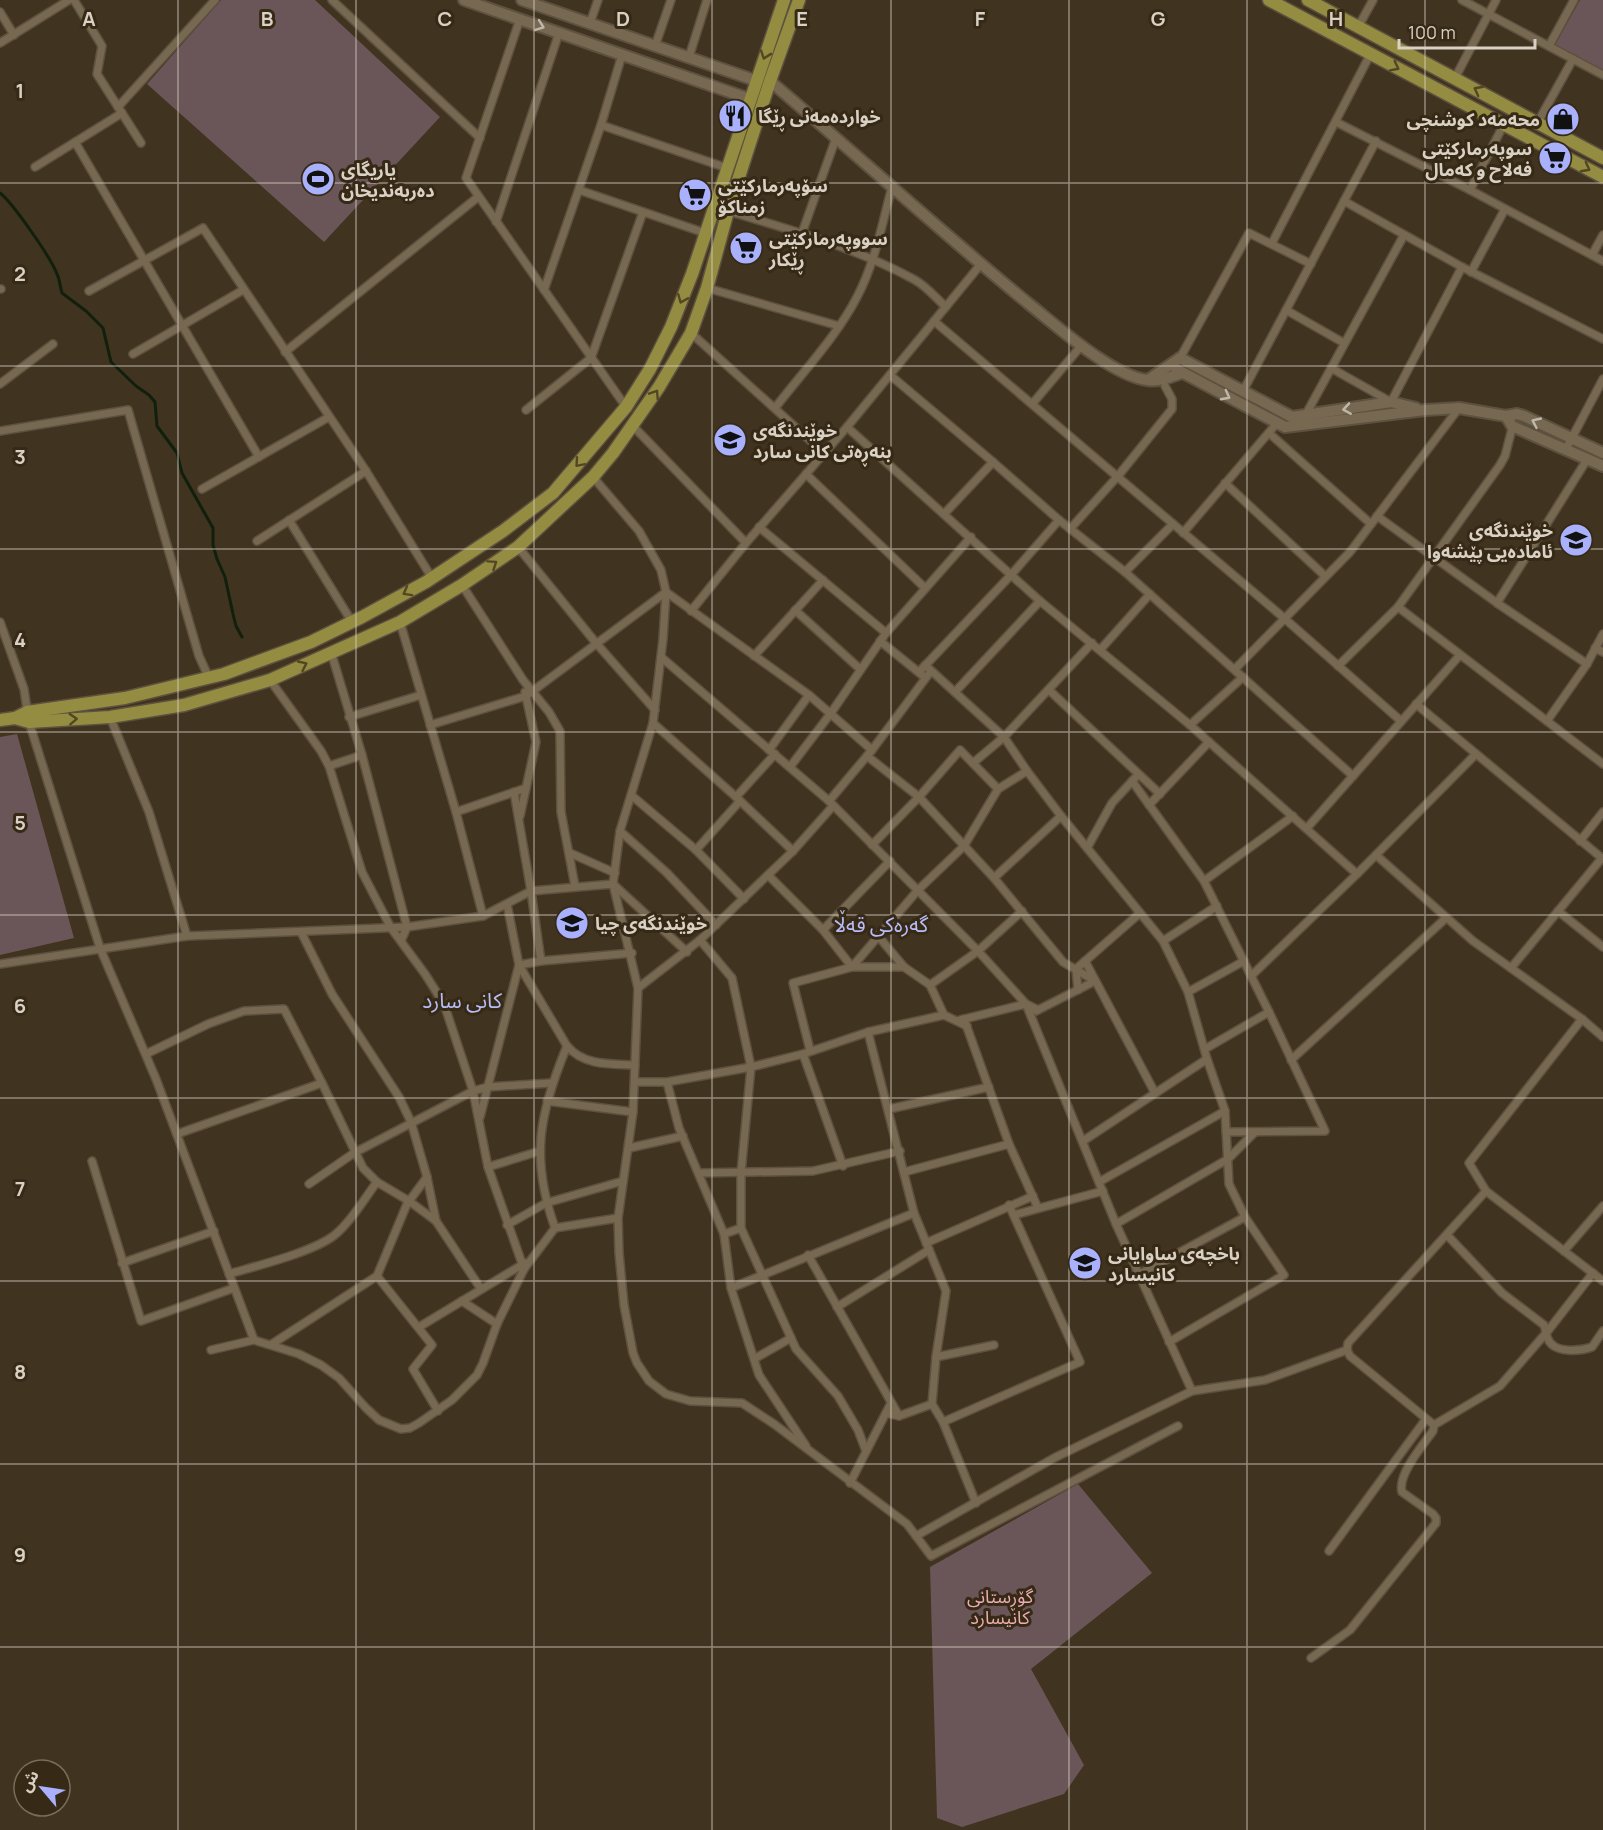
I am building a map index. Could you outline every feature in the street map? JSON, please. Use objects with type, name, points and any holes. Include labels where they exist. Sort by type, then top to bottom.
[{"type":"main road","points":[[28,717],[125,698],[209,678],[272,657],[357,619],[432,578],[503,531],[553,493],[626,407],[650,369],[671,327],[692,274],[784,0]]},
{"type":"main road","points":[[0,720],[28,717],[110,717],[183,705],[270,680],[400,622],[462,585],[518,547],[593,477],[633,426],[691,333],[770,81],[800,0]]},
{"type":"main road","points":[[1269,0],[1603,177]]},
{"type":"main road","points":[[1308,0],[1603,158]]},
{"type":"main road","points":[[1438,89],[1451,76]]},
{"type":"main road","points":[[692,274],[708,284]]},
{"type":"main road","points":[[357,619],[370,635]]},
{"type":"main road","points":[[340,627],[348,635],[345,646]]},
{"type":"street","points":[[0,43],[69,0]]},
{"type":"street","points":[[75,0],[102,46],[97,74],[141,143]]},
{"type":"street","points":[[35,167],[120,110],[214,0]]},
{"type":"street","points":[[332,0],[480,138]]},
{"type":"street","points":[[464,0],[750,99]]},
{"type":"street","points":[[522,0],[757,81]]},
{"type":"street","points":[[590,23],[598,0]]},
{"type":"street","points":[[656,46],[671,0]]},
{"type":"street","points":[[689,57],[708,0]]},
{"type":"street","points":[[1358,27],[1373,0]]},
{"type":"street","points":[[1462,0],[1603,75]]},
{"type":"street","points":[[1451,76],[1496,0]]},
{"type":"street","points":[[1549,46],[1574,0]]},
{"type":"street","points":[[0,12],[14,35]]},
{"type":"street","points":[[520,19],[466,178],[626,407]]},
{"type":"street","points":[[496,222],[559,33]]},
{"type":"street","points":[[544,290],[601,125],[622,55]]},
{"type":"street","points":[[1272,243],[1370,55]]},
{"type":"street","points":[[1538,122],[1573,59]]},
{"type":"street","points":[[770,81],[981,264],[1081,346],[1120,370],[1147,380],[1173,376],[1285,427],[1459,408],[1512,419],[1569,443],[1603,453]]},
{"type":"street","points":[[1336,122],[1603,261]]},
{"type":"street","points":[[1470,190],[1504,124]]},
{"type":"street","points":[[601,125],[727,168]]},
{"type":"street","points":[[801,233],[836,138]]},
{"type":"street","points":[[1243,391],[1376,141]]},
{"type":"street","points":[[75,142],[259,457]]},
{"type":"street","points":[[775,408],[839,326],[857,298],[872,260],[892,187]]},
{"type":"street","points":[[579,190],[705,232]]},
{"type":"street","points":[[285,352],[478,197]]},
{"type":"street","points":[[1344,201],[1471,272],[1603,339]]},
{"type":"street","points":[[1471,272],[1504,209]]},
{"type":"street","points":[[728,211],[801,233],[872,260],[917,281],[946,307]]},
{"type":"street","points":[[526,410],[591,358],[643,212]]},
{"type":"street","points":[[89,291],[203,228],[366,471],[432,578]]},
{"type":"street","points":[[1070,529],[1118,476],[1172,409],[1173,376],[1180,358],[1249,233],[1311,264]]},
{"type":"street","points":[[1592,255],[1603,235]]},
{"type":"street","points":[[1299,426],[1404,236]]},
{"type":"street","points":[[691,611],[981,264]]},
{"type":"street","points":[[1384,415],[1462,267]]},
{"type":"street","points":[[708,284],[839,326]]},
{"type":"street","points":[[133,354],[243,290]]},
{"type":"street","points":[[1286,310],[1344,343]]},
{"type":"street","points":[[934,321],[1033,403],[1401,721]]},
{"type":"street","points":[[691,333],[825,453]]},
{"type":"street","points":[[0,384],[53,344]]},
{"type":"street","points":[[1033,403],[1081,346]]},
{"type":"street","points":[[1147,380],[1180,358]]},
{"type":"street","points":[[1180,358],[1292,417],[1391,402]]},
{"type":"street","points":[[1330,369],[1391,402],[1425,410]]},
{"type":"street","points":[[890,375],[1059,520],[1125,572],[1353,776]]},
{"type":"street","points":[[1569,443],[1603,379]]},
{"type":"street","points":[[1235,669],[1350,552],[1459,408]]},
{"type":"street","points":[[0,431],[128,410],[199,656],[209,678]]},
{"type":"street","points":[[202,489],[329,417]]},
{"type":"street","points":[[1338,666],[1398,607],[1500,465],[1512,419]]},
{"type":"street","points":[[1183,533],[1277,423]]},
{"type":"street","points":[[633,426],[746,543]]},
{"type":"street","points":[[847,427],[1040,601],[1190,725],[1357,874]]},
{"type":"street","points":[[1269,433],[1371,524]]},
{"type":"street","points":[[1569,443],[1603,466]]},
{"type":"street","points":[[1497,603],[1588,458]]},
{"type":"street","points":[[945,513],[993,462]]},
{"type":"street","points":[[257,541],[366,471]]},
{"type":"street","points":[[806,474],[924,587]]},
{"type":"street","points":[[593,477],[639,531],[661,570],[666,592],[653,723],[620,831],[613,884],[632,954],[638,988],[633,1112],[618,1218],[621,1274],[629,1340],[637,1363],[649,1381],[666,1394],[704,1403],[742,1403],[774,1424],[907,1524],[931,1556],[1178,1426]]},
{"type":"street","points":[[1225,483],[1325,576]]},
{"type":"street","points":[[1377,516],[1497,603],[1587,664]]},
{"type":"street","points":[[289,520],[357,619]]},
{"type":"street","points":[[919,672],[928,668],[1059,520]]},
{"type":"street","points":[[1125,572],[1173,524]]},
{"type":"street","points":[[759,527],[886,633]]},
{"type":"street","points":[[790,767],[831,713],[886,633],[924,587],[971,537]]},
{"type":"street","points":[[518,547],[596,643],[655,710]]},
{"type":"street","points":[[754,656],[823,580]]},
{"type":"street","points":[[462,585],[523,680],[529,694],[536,742],[518,821]]},
{"type":"street","points":[[666,592],[831,713],[870,753],[919,797],[994,878],[1063,962],[1095,981]]},
{"type":"street","points":[[430,725],[529,694],[666,592]]},
{"type":"street","points":[[1100,650],[1150,594]]},
{"type":"street","points":[[955,692],[1040,601]]},
{"type":"street","points":[[1398,607],[1603,764]]},
{"type":"street","points":[[795,610],[860,669]]},
{"type":"street","points":[[0,622],[24,689],[28,717],[100,948],[146,1054],[254,1340]]},
{"type":"street","points":[[400,622],[456,812],[483,916]]},
{"type":"street","points":[[1547,721],[1587,664],[1603,634]]},
{"type":"street","points":[[880,641],[926,678],[939,677]]},
{"type":"street","points":[[973,763],[1004,737],[1092,643]]},
{"type":"street","points":[[1595,648],[1603,652]]},
{"type":"street","points":[[331,652],[362,754],[407,927],[401,941]]},
{"type":"street","points":[[1307,828],[1460,655]]},
{"type":"street","points":[[661,657],[831,804],[890,861],[1035,1012],[1116,1224],[1192,1391]]},
{"type":"street","points":[[928,668],[1004,737],[1061,816],[1163,941],[1188,992],[1225,1111],[1229,1184],[1245,1217],[1284,1275],[1169,1342]]},
{"type":"street","points":[[638,988],[687,952],[793,851],[926,678],[928,668]]},
{"type":"street","points":[[1190,725],[1243,677]]},
{"type":"street","points":[[211,1350],[254,1340],[299,1354],[321,1365],[339,1378],[379,1420],[400,1429],[410,1428],[438,1411],[467,1387],[477,1375],[523,1267],[488,1167],[473,1090],[444,1004],[391,928],[362,872],[329,766],[321,751],[270,680]]},
{"type":"street","points":[[1049,690],[1160,794]]},
{"type":"street","points":[[529,694],[554,718],[561,737],[561,812],[575,886]]},
{"type":"street","points":[[349,717],[421,695]]},
{"type":"street","points":[[696,850],[738,799],[809,695]]},
{"type":"street","points":[[1416,704],[1602,859],[1511,968]]},
{"type":"street","points":[[110,717],[149,812],[187,936]]},
{"type":"street","points":[[653,723],[793,851]]},
{"type":"street","points":[[1149,805],[1209,742]]},
{"type":"street","points":[[872,844],[919,797],[960,750],[998,789]]},
{"type":"street","points":[[329,766],[362,754]]},
{"type":"street","points":[[1251,975],[1357,874],[1476,754]]},
{"type":"street","points":[[852,967],[918,890],[964,846],[998,789],[1027,771]]},
{"type":"street","points":[[1087,848],[1112,802],[1138,774]]},
{"type":"street","points":[[1132,781],[1204,881],[1325,1131],[1226,1132]]},
{"type":"street","points":[[456,812],[526,788]]},
{"type":"street","points":[[1126,788],[1160,794]]},
{"type":"street","points":[[514,792],[541,961]]},
{"type":"street","points":[[631,795],[696,850],[744,899]]},
{"type":"street","points":[[1580,841],[1603,812]]},
{"type":"street","points":[[994,878],[1061,816]]},
{"type":"street","points":[[1204,881],[1293,816]]},
{"type":"street","points":[[620,831],[667,873],[716,925]]},
{"type":"street","points":[[570,853],[615,873]]},
{"type":"street","points":[[1376,855],[1473,941],[1602,1035]]},
{"type":"street","points":[[823,930],[890,861]]},
{"type":"street","points":[[768,876],[823,930],[852,967]]},
{"type":"street","points":[[0,964],[187,936],[407,927],[483,916],[531,891],[613,884],[687,952]]},
{"type":"street","points":[[507,904],[519,965],[567,1046],[577,1056],[592,1062],[635,1065]]},
{"type":"street","points":[[1163,941],[1217,906]]},
{"type":"street","points":[[930,985],[978,951],[1022,911]]},
{"type":"street","points":[[1558,911],[1603,947]]},
{"type":"street","points":[[1076,969],[1140,913]]},
{"type":"street","points":[[1292,1060],[1446,918]]},
{"type":"street","points":[[301,932],[332,994],[399,1097],[411,1122],[427,1177],[436,1221]]},
{"type":"street","points":[[879,937],[903,967],[930,985],[944,1015],[956,1021],[966,1023],[1026,1004]]},
{"type":"street","points":[[700,940],[732,978],[751,1067],[741,1173],[741,1228],[796,1349],[838,1396],[858,1430],[866,1451]]},
{"type":"street","points":[[519,965],[541,961],[632,954]]},
{"type":"street","points":[[1188,992],[1244,960]]},
{"type":"street","points":[[1085,961],[1155,1093]]},
{"type":"street","points":[[479,1120],[519,965]]},
{"type":"street","points":[[843,1166],[807,1052],[793,982],[852,967],[903,967]]},
{"type":"street","points":[[1076,969],[1078,990]]},
{"type":"street","points":[[1035,1012],[1095,981]]},
{"type":"street","points":[[146,1054],[208,1024],[244,1011],[284,1009],[363,1168],[377,1182],[410,1201],[436,1221],[481,1289]]},
{"type":"street","points":[[1205,1049],[1269,1012]]},
{"type":"street","points":[[635,1082],[667,1082],[751,1067],[868,1032],[944,1015]]},
{"type":"street","points":[[1582,1019],[1469,1163],[1486,1191],[1603,1281]]},
{"type":"street","points":[[966,1023],[1009,1144],[1038,1208]]},
{"type":"street","points":[[868,1032],[914,1213],[946,1291],[936,1357],[932,1404],[943,1422],[976,1503]]},
{"type":"street","points":[[555,1228],[546,1203],[540,1151],[546,1101],[567,1046]]},
{"type":"street","points":[[1083,1141],[1207,1059]]},
{"type":"street","points":[[667,1082],[683,1136],[724,1234],[731,1288],[759,1375],[811,1453]]},
{"type":"street","points":[[177,1134],[322,1083]]},
{"type":"street","points":[[309,1184],[354,1153],[473,1090],[552,1083]]},
{"type":"street","points":[[889,1109],[989,1087]]},
{"type":"street","points":[[546,1101],[633,1112]]},
{"type":"street","points":[[1099,1182],[1225,1111]]},
{"type":"street","points":[[1116,1224],[1228,1159],[1255,1132]]},
{"type":"street","points":[[629,1148],[683,1136]]},
{"type":"street","points":[[904,1172],[1009,1144]]},
{"type":"street","points":[[488,1167],[540,1151]]},
{"type":"street","points":[[699,1173],[813,1171],[843,1166],[900,1151]]},
{"type":"street","points":[[92,1161],[141,1321],[234,1288]]},
{"type":"street","points":[[272,1344],[377,1276],[410,1201],[427,1177]]},
{"type":"street","points":[[507,1225],[546,1203],[623,1181]]},
{"type":"street","points":[[229,1274],[277,1259],[331,1238],[377,1182]]},
{"type":"street","points":[[1014,1215],[1103,1191]]},
{"type":"street","points":[[1434,1425],[1350,1356],[1347,1350],[1348,1343],[1486,1191]]},
{"type":"street","points":[[837,1307],[928,1246],[1033,1196]]},
{"type":"street","points":[[943,1422],[1080,1362],[1010,1205]]},
{"type":"street","points":[[1564,1251],[1603,1206]]},
{"type":"street","points":[[731,1288],[914,1213]]},
{"type":"street","points":[[1138,1275],[1245,1217]]},
{"type":"street","points":[[419,1327],[481,1289],[523,1267],[555,1228],[618,1218]]},
{"type":"street","points":[[724,1234],[741,1228]]},
{"type":"street","points":[[122,1263],[213,1231]]},
{"type":"street","points":[[1447,1235],[1502,1293],[1545,1325],[1548,1340],[1553,1346],[1568,1350],[1582,1350],[1592,1347],[1603,1331]]},
{"type":"street","points":[[808,1255],[899,1416]]},
{"type":"street","points":[[1311,1658],[1350,1630],[1436,1522],[1433,1514],[1402,1492],[1401,1486],[1405,1472],[1433,1431],[1434,1425],[1500,1386],[1547,1332],[1593,1273]]},
{"type":"street","points":[[377,1276],[432,1345],[413,1370],[438,1411]]},
{"type":"street","points":[[462,1301],[497,1324]]},
{"type":"street","points":[[754,1359],[791,1338]]},
{"type":"street","points":[[936,1357],[994,1345]]},
{"type":"street","points":[[915,1536],[1054,1458],[1192,1391],[1265,1380],[1347,1350]]},
{"type":"street","points":[[850,1483],[891,1402]]},
{"type":"street","points":[[886,1413],[899,1416],[932,1404]]},
{"type":"street","points":[[1329,1551],[1426,1419]]},
{"type":"green space","name":"یاریگاى ده‌ربه‌ندیخان","points":[[221,0],[315,0],[440,117],[324,242],[147,84]]},
{"type":"green space","points":[[1580,0],[1603,0],[1603,71],[1555,45]]},
{"type":"green space","points":[[17,734],[74,938],[0,955],[0,737]]},
{"type":"green space","name":"گۆڕستانی کانیسارد","points":[[1078,1484],[1152,1573],[1031,1669],[1084,1765],[1064,1794],[962,1827],[937,1818],[930,1567]]},
{"type":"waterway","points":[[0,193],[22,219],[47,256],[58,276],[62,293],[86,311],[103,328],[111,362],[155,402],[157,426],[177,453],[182,473],[213,528],[213,545],[225,577],[236,626],[242,637]]},
{"type":"place","name":"خواردەمەنی ڕێگا","points":[[735,116]]},
{"type":"place","name":"محەمەد کوشنچی","points":[[1563,119]]},
{"type":"place","name":"سوپەرمارکێتی فەلاح و کەمال","points":[[1555,158]]},
{"type":"place","name":"یاریگاى ده‌ربه‌ندیخان","points":[[318,179]]},
{"type":"place","name":"سۆپەرمارکێتی زمناکۆ","points":[[695,195]]},
{"type":"place","name":"سووپەرمارکێتی ڕێکار","points":[[746,248]]},
{"type":"place","name":"خوێندنگەی بنەڕەتی کانی سارد","points":[[730,440]]},
{"type":"place","name":"خوێندنگەی ئامادەیی پێشەوا","points":[[1576,540]]},
{"type":"place","name":"خوێندنگەی چیا","points":[[572,923]]},
{"type":"place","name":"باخچەی ساوایانی کانیسارد","points":[[1085,1263]]},
{"type":"district","name":"گەرەکی قەڵا","points":[[881,924]]},
{"type":"district","name":"کانی سارد","points":[[462,1000]]}]
